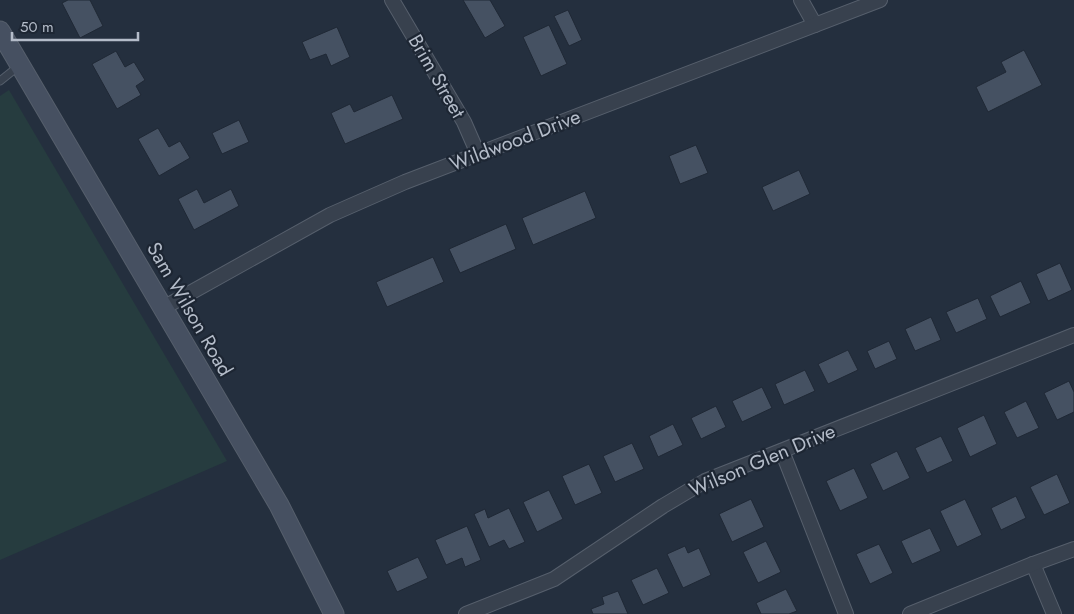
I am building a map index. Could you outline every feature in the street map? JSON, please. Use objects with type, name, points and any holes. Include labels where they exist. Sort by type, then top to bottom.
[{"type":"street","name":"Brim Street","points":[[392,0],[464,122],[478,154]]},
{"type":"street","points":[[801,0],[815,25]]},
{"type":"street","name":"Wildwood Drive","points":[[163,308],[330,215],[405,182],[880,0]]},
{"type":"street","name":"Sam Wilson Road","points":[[0,30],[278,505],[334,614]]},
{"type":"street","name":"Wilson Glen Drive","points":[[466,614],[554,580],[663,506],[705,480],[1074,335]]},
{"type":"street","points":[[782,451],[846,614]]},
{"type":"street","points":[[910,614],[1074,549]]},
{"type":"street","points":[[1033,564],[1054,614]]},
{"type":"lane","points":[[0,81],[20,65]]},
{"type":"green space","points":[[9,90],[227,461],[0,560],[0,96]]},
{"type":"building","points":[[68,0],[90,0],[103,26],[80,38],[62,3]]},
{"type":"building","points":[[463,0],[490,0],[505,26],[485,38]]},
{"type":"building","points":[[568,10],[582,40],[569,46],[554,16]]},
{"type":"building","points":[[549,25],[567,64],[541,76],[523,37]]},
{"type":"building","points":[[337,27],[350,57],[331,66],[326,54],[310,60],[302,42]]},
{"type":"building","points":[[1024,50],[1042,85],[988,112],[976,87],[1006,72],[1001,62]]},
{"type":"building","points":[[116,51],[125,67],[134,62],[145,80],[136,86],[141,95],[117,109],[92,64]]},
{"type":"building","points":[[392,95],[403,119],[345,144],[331,113],[350,104],[354,112]]},
{"type":"building","points":[[239,120],[249,142],[222,154],[212,133]]},
{"type":"building","points":[[158,128],[169,147],[180,141],[190,158],[159,176],[138,139]]},
{"type":"building","points":[[696,145],[708,173],[680,184],[669,156]]},
{"type":"building","points":[[799,170],[810,194],[773,211],[762,187]]},
{"type":"building","points":[[197,189],[204,203],[231,189],[239,206],[194,230],[178,199]]},
{"type":"building","points":[[585,191],[596,218],[533,245],[522,218]]},
{"type":"building","points":[[506,224],[516,249],[460,273],[449,249]]},
{"type":"building","points":[[433,257],[444,282],[387,307],[376,282]]},
{"type":"building","points":[[1060,263],[1072,290],[1048,301],[1036,274]]},
{"type":"building","points":[[1021,281],[1031,303],[1000,317],[990,296]]},
{"type":"building","points":[[978,298],[987,319],[956,333],[946,312]]},
{"type":"building","points":[[931,317],[941,340],[915,351],[905,329]]},
{"type":"building","points":[[889,341],[897,359],[875,369],[867,351]]},
{"type":"building","points":[[848,350],[858,370],[828,384],[818,364]]},
{"type":"building","points":[[805,370],[815,391],[784,405],[775,384]]},
{"type":"building","points":[[1069,381],[1074,392],[1074,412],[1057,420],[1044,393]]},
{"type":"building","points":[[762,387],[772,408],[742,422],[732,401]]},
{"type":"building","points":[[1026,401],[1039,428],[1017,438],[1004,412]]},
{"type":"building","points":[[716,406],[726,427],[701,439],[691,418]]},
{"type":"building","points":[[984,415],[997,444],[970,457],[957,428]]},
{"type":"building","points":[[673,424],[683,445],[658,457],[649,436]]},
{"type":"building","points":[[941,436],[953,461],[927,473],[915,448]]},
{"type":"building","points":[[632,443],[644,469],[615,482],[603,456]]},
{"type":"building","points":[[897,451],[910,478],[883,491],[870,464]]},
{"type":"building","points":[[589,464],[602,493],[575,505],[562,476]]},
{"type":"building","points":[[854,468],[868,498],[840,511],[826,481]]},
{"type":"building","points":[[1057,474],[1070,503],[1044,515],[1030,487]]},
{"type":"building","points":[[549,490],[563,519],[537,532],[523,502]]},
{"type":"building","points":[[1016,496],[1026,518],[1001,530],[991,508]]},
{"type":"building","points":[[751,499],[764,527],[732,542],[719,514]]},
{"type":"building","points":[[965,499],[982,535],[957,547],[940,511]]},
{"type":"building","points":[[509,508],[525,542],[509,549],[504,540],[489,547],[474,514],[485,509],[488,518]]},
{"type":"building","points":[[467,526],[481,560],[465,567],[462,558],[446,565],[435,540]]},
{"type":"building","points":[[930,528],[941,551],[912,564],[901,541]]},
{"type":"building","points":[[766,541],[781,572],[758,583],[743,552]]},
{"type":"building","points":[[879,544],[893,573],[870,584],[856,554]]},
{"type":"building","points":[[685,546],[688,553],[699,548],[711,575],[683,588],[667,554]]},
{"type":"building","points":[[418,557],[428,578],[397,592],[387,571]]},
{"type":"building","points":[[657,568],[669,593],[643,605],[631,580]]},
{"type":"building","points":[[786,589],[797,611],[789,614],[761,614],[756,603]]},
{"type":"building","points":[[618,591],[628,614],[593,614],[591,609],[604,604],[602,597]]}]
